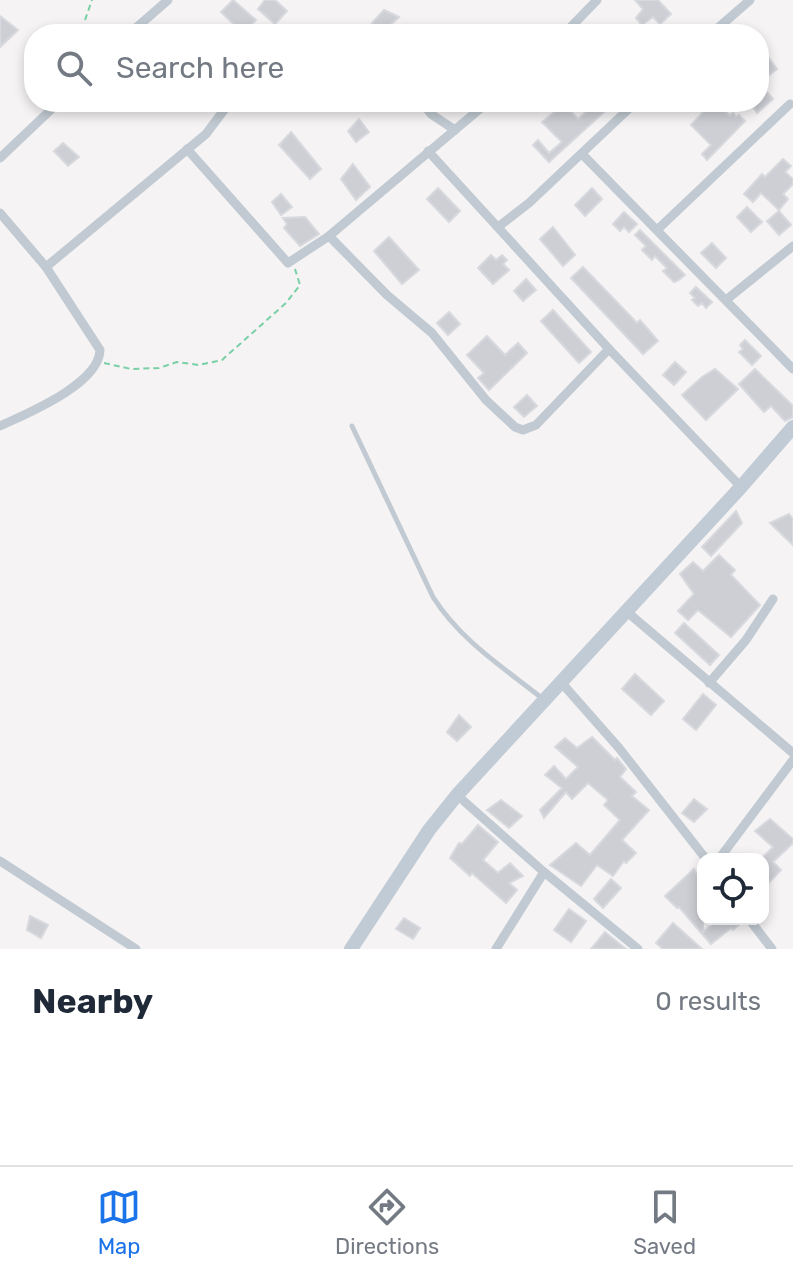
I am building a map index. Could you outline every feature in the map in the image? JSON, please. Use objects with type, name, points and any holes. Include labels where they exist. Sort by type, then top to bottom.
[{"type":"street","points":[[140,24],[168,0]]},
{"type":"street","points":[[574,24],[597,0]]},
{"type":"street","points":[[722,24],[750,0]]},
{"type":"street","points":[[657,230],[790,104]]},
{"type":"street","points":[[0,158],[48,112]]},
{"type":"street","points":[[46,267],[206,134],[222,112]]},
{"type":"street","points":[[430,112],[455,130]]},
{"type":"street","points":[[187,149],[283,260],[293,262],[329,236],[476,112]]},
{"type":"street","points":[[498,227],[529,203],[626,112]]},
{"type":"street","points":[[428,151],[609,349],[741,487]]},
{"type":"street","points":[[582,154],[793,369]]},
{"type":"street","points":[[0,213],[46,267],[100,350],[99,362],[89,375],[70,390],[0,426]]},
{"type":"street","points":[[329,236],[387,295],[432,333],[486,400],[515,427],[523,430],[536,425],[609,349]]},
{"type":"street","points":[[726,300],[793,246]]},
{"type":"street","points":[[351,949],[420,843],[457,795],[793,427]]},
{"type":"street","points":[[709,683],[746,640],[773,599]]},
{"type":"street","points":[[626,611],[793,753]]},
{"type":"street","points":[[560,681],[619,748],[701,853]]},
{"type":"street","points":[[723,853],[793,760]]},
{"type":"street","points":[[457,795],[638,949]]},
{"type":"street","points":[[0,861],[136,949]]},
{"type":"street","points":[[496,949],[544,872]]},
{"type":"street","points":[[754,925],[772,949]]},
{"type":"lane","points":[[352,426],[433,597],[445,616],[463,636],[544,699]]},
{"type":"path","points":[[85,20],[92,0]]},
{"type":"path","points":[[99,362],[131,369],[159,368],[177,362],[199,365],[222,360],[286,303],[300,285],[293,262]]},
{"type":"building","points":[[233,0],[256,20],[252,24],[234,24],[221,12]]},
{"type":"building","points":[[265,0],[275,0],[287,11],[275,24],[258,9]]},
{"type":"building","points":[[635,0],[658,0],[671,14],[660,24],[653,17],[641,24],[636,18],[643,9]]},
{"type":"building","points":[[384,10],[399,17],[391,24],[372,23]]},
{"type":"building","points":[[0,16],[18,30],[0,47]]},
{"type":"building","points":[[769,58],[777,69],[769,75]]},
{"type":"building","points":[[554,112],[571,112],[578,119],[586,112],[604,112],[549,162],[533,145],[538,140],[549,153],[562,142],[542,122]]},
{"type":"building","points":[[703,112],[726,112],[730,116],[733,113],[745,121],[707,160],[702,154],[711,145],[691,125]]},
{"type":"building","points":[[359,119],[369,132],[356,142],[348,131]]},
{"type":"building","points":[[291,132],[321,169],[310,179],[279,145]]},
{"type":"building","points":[[63,143],[79,157],[68,166],[54,151]]},
{"type":"building","points":[[783,159],[791,166],[785,172],[793,179],[793,184],[783,194],[788,199],[779,210],[761,193],[753,202],[744,194],[762,174],[765,177]]},
{"type":"building","points":[[353,164],[370,187],[356,200],[341,179]]},
{"type":"building","points":[[438,188],[460,211],[449,222],[427,199]]},
{"type":"building","points":[[592,188],[602,199],[585,216],[575,205]]},
{"type":"building","points":[[281,194],[292,207],[281,215],[272,202]]},
{"type":"building","points":[[747,207],[762,222],[751,232],[737,217]]},
{"type":"building","points":[[779,211],[791,225],[779,235],[767,221]]},
{"type":"building","points":[[624,212],[637,224],[629,232],[624,227],[620,231],[613,224]]},
{"type":"building","points":[[305,217],[319,234],[300,246],[284,228],[287,224],[283,218]]},
{"type":"building","points":[[553,227],[575,255],[563,266],[540,239]]},
{"type":"building","points":[[640,230],[685,275],[674,282],[663,271],[667,268],[655,256],[652,260],[642,250],[646,246],[635,235]]},
{"type":"building","points":[[389,237],[419,270],[402,284],[374,251]]},
{"type":"building","points":[[712,243],[726,258],[716,268],[701,253]]},
{"type":"building","points":[[491,255],[496,260],[502,255],[507,260],[503,264],[509,270],[493,284],[478,268]]},
{"type":"building","points":[[583,267],[658,341],[643,354],[571,278]]},
{"type":"building","points":[[526,279],[536,290],[523,301],[514,291]]},
{"type":"building","points":[[696,287],[712,302],[706,308],[692,300],[695,298],[690,293]]},
{"type":"building","points":[[553,310],[591,352],[579,363],[541,321]]},
{"type":"building","points":[[449,312],[460,324],[448,335],[437,323]]},
{"type":"building","points":[[487,336],[505,355],[518,343],[527,353],[489,390],[478,378],[484,373],[467,355]]},
{"type":"building","points":[[745,340],[761,356],[752,365],[739,352]]},
{"type":"building","points":[[675,362],[686,372],[674,385],[663,375]]},
{"type":"building","points":[[715,369],[738,389],[706,420],[682,395]]},
{"type":"building","points":[[755,369],[793,406],[793,417],[785,421],[771,406],[764,412],[739,384]]},
{"type":"building","points":[[527,395],[537,406],[524,417],[514,407]]},
{"type":"building","points":[[736,511],[742,523],[711,556],[702,547]]},
{"type":"building","points":[[789,514],[793,519],[793,545],[770,523]]},
{"type":"building","points":[[719,555],[735,570],[731,575],[760,605],[731,637],[698,610],[688,620],[678,611],[694,594],[680,574],[693,562],[703,571]]},
{"type":"building","points":[[684,623],[719,655],[710,665],[675,633]]},
{"type":"building","points":[[635,674],[664,701],[651,715],[622,689]]},
{"type":"building","points":[[703,694],[716,705],[696,730],[683,719]]},
{"type":"building","points":[[459,715],[471,727],[457,741],[447,732]]},
{"type":"building","points":[[592,737],[626,769],[620,777],[636,792],[632,796],[649,810],[622,840],[636,853],[626,863],[624,861],[613,876],[597,865],[581,886],[550,865],[576,843],[590,855],[620,820],[604,805],[608,800],[588,783],[572,799],[566,792],[544,818],[540,810],[562,788],[545,775],[554,766],[566,779],[578,767],[555,747],[565,738],[577,748]]},
{"type":"building","points":[[694,799],[707,809],[694,822],[682,813]]},
{"type":"building","points":[[501,800],[522,816],[509,828],[487,810]]},
{"type":"building","points":[[770,819],[793,839],[793,843],[773,862],[781,870],[769,883],[767,853],[773,847],[755,831]]},
{"type":"building","points":[[478,825],[498,842],[483,860],[498,873],[510,863],[523,876],[509,883],[517,890],[506,903],[450,858],[459,843],[462,844]]},
{"type":"building","points":[[694,869],[697,875],[697,925],[703,925],[703,932],[711,925],[739,925],[711,944],[679,907],[665,896]]},
{"type":"building","points":[[611,879],[621,888],[603,908],[594,899]]},
{"type":"building","points":[[569,909],[586,921],[571,942],[554,930]]},
{"type":"building","points":[[30,916],[48,925],[41,938],[27,930]]},
{"type":"building","points":[[404,918],[420,928],[413,939],[396,929]]},
{"type":"building","points":[[673,923],[702,949],[663,949],[656,943]]},
{"type":"building","points":[[605,932],[626,949],[591,949]]}]
